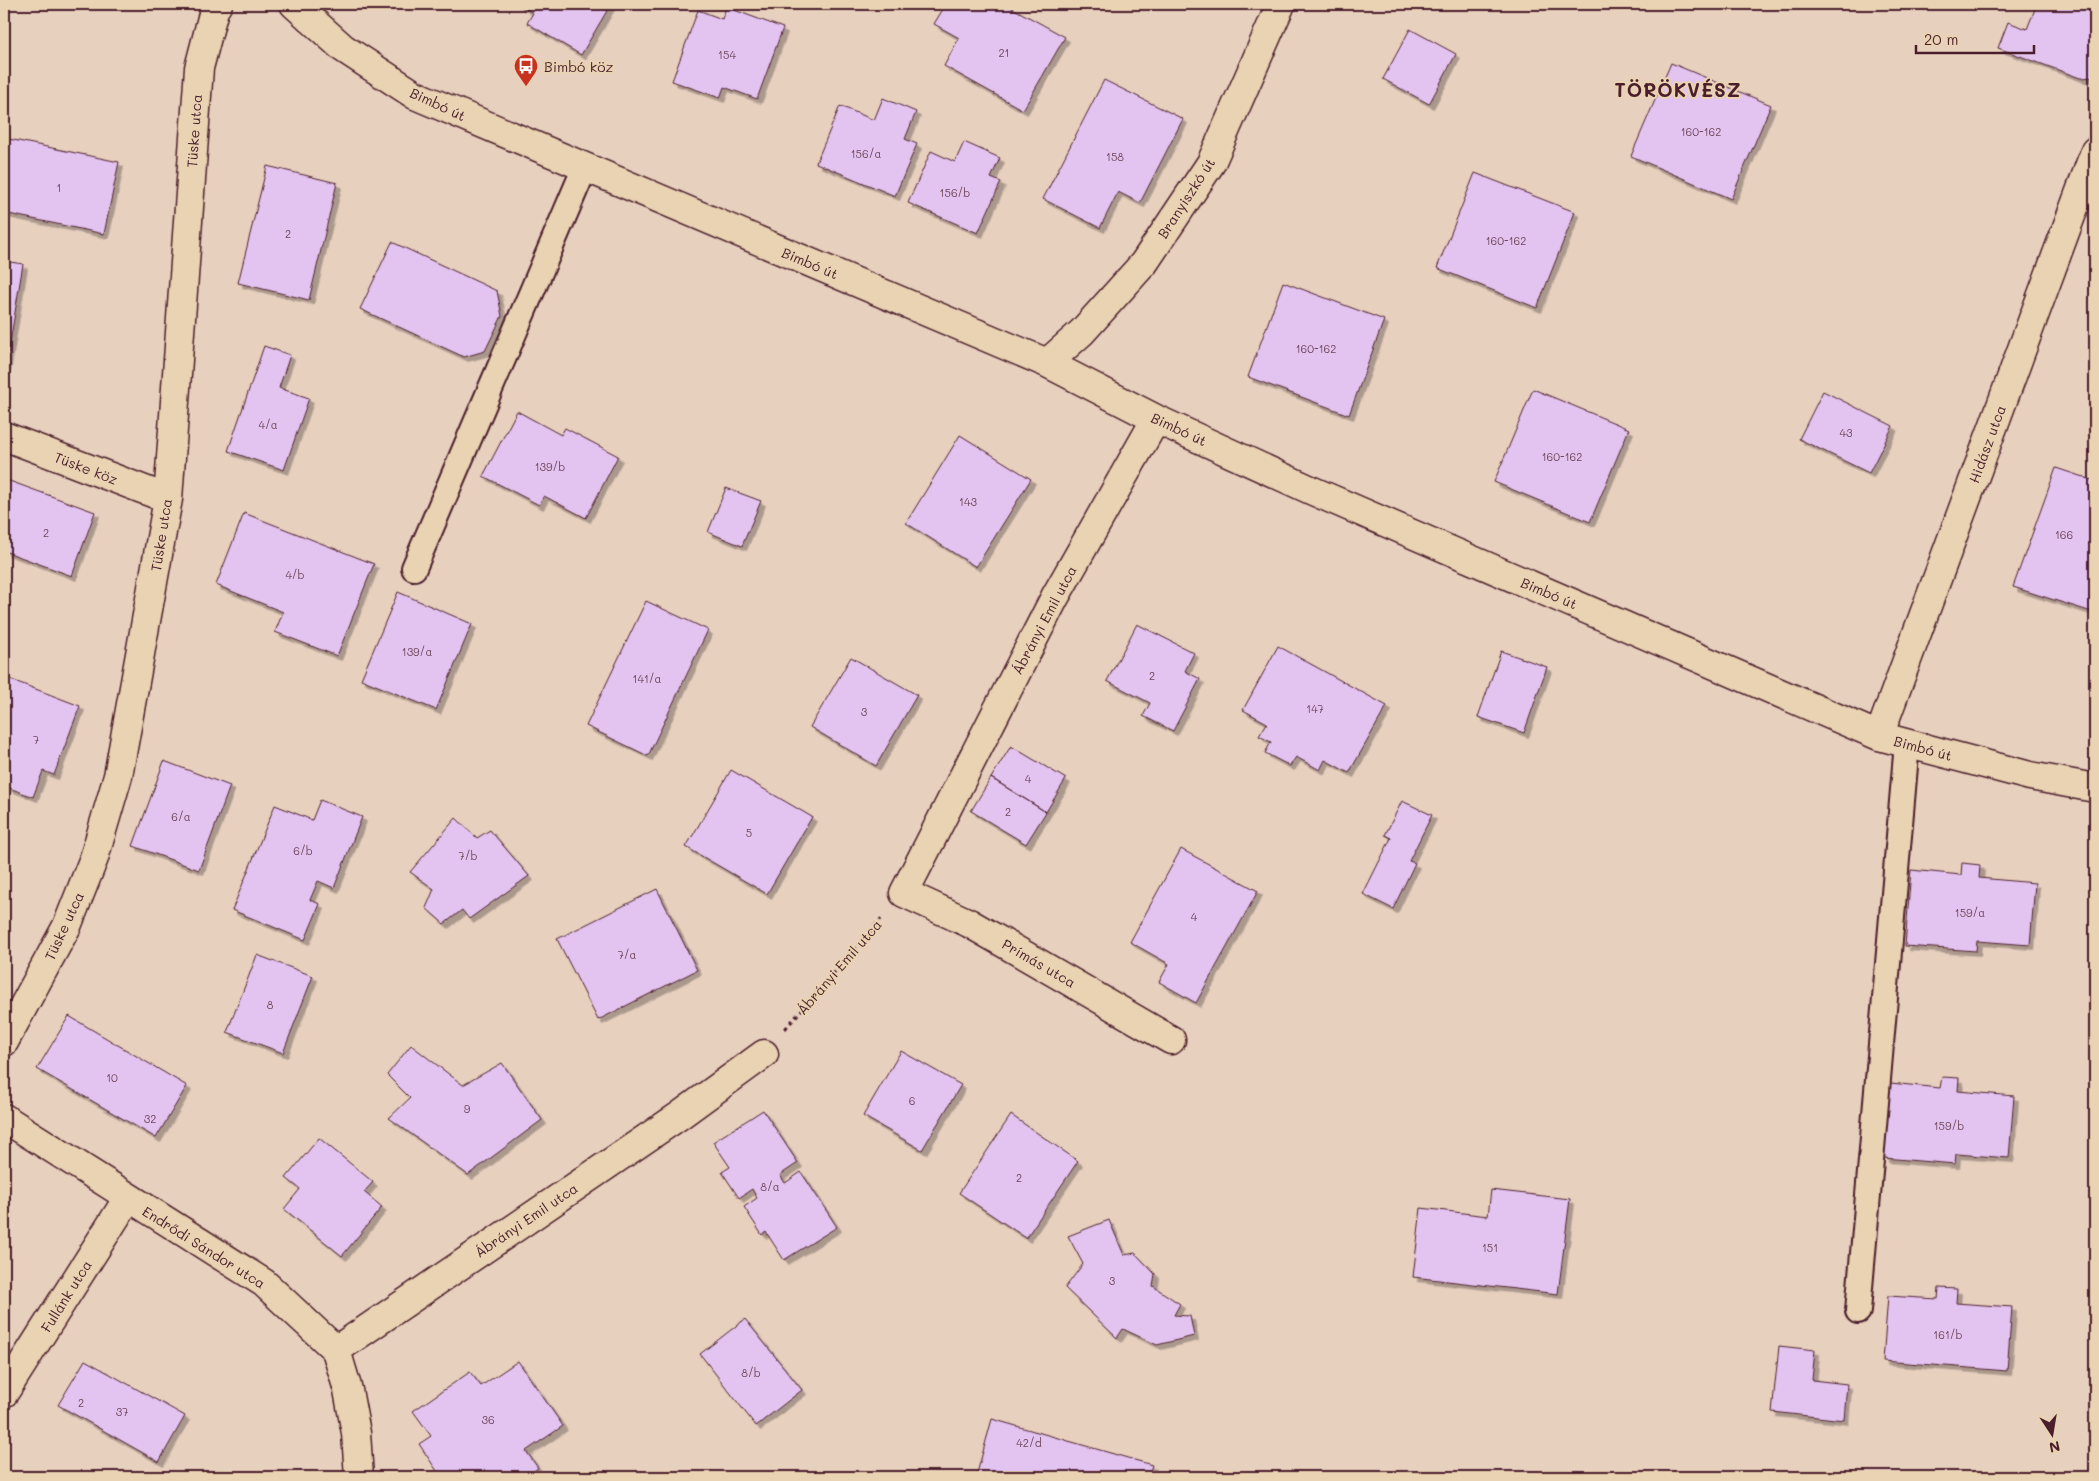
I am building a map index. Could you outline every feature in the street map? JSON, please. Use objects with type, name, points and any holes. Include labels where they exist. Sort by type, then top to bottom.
[{"type":"street","name":"Tüske utca","points":[[4,1042],[67,926],[94,858],[118,776],[168,499],[199,68],[214,10],[218,4]]},
{"type":"street","name":"Bimbó út","points":[[294,4],[343,48],[415,95],[1047,363],[1156,419],[1322,495],[1879,736],[2030,776],[2095,788]]},
{"type":"street","name":"Branyiszkó út","points":[[1047,363],[1082,332],[1144,263],[1211,163],[1281,4]]},
{"type":"street","name":"Hidász utca","points":[[1879,736],[2095,151]]},
{"type":"street","name":"Ábrányi Emil utca","points":[[904,892],[1055,598],[1156,419]]},
{"type":"street","name":"Tüske köz","points":[[4,436],[168,499]]},
{"type":"street","name":"Prímás utca","points":[[904,892],[969,923],[1171,1040]]},
{"type":"street","name":"Ábrányi Emil utca","points":[[336,1350],[671,1122],[764,1054]]},
{"type":"street","name":"Endrődi Sándor utca","points":[[4,1118],[264,1283],[336,1350]]},
{"type":"street","name":"Fullánk utca","points":[[4,1393],[128,1198]]},
{"type":"street","points":[[336,1350],[348,1390],[356,1433],[359,1477]]},
{"type":"lane","points":[[414,568],[585,167]]},
{"type":"lane","points":[[1858,1311],[1907,743]]},
{"type":"path","name":"Ábrányi Emil utca","points":[[764,1054],[904,892]]},
{"type":"building","points":[[517,4],[611,4],[581,55],[527,23],[533,13]]},
{"type":"building","points":[[946,4],[1005,4],[1065,37],[1023,110],[944,66],[959,38],[934,24]]},
{"type":"building","points":[[2037,4],[2095,4],[2095,77],[2080,78],[1998,48],[2008,22],[2027,29]]},
{"type":"building","points":[[726,7],[783,28],[757,99],[724,87],[720,98],[672,81],[698,10],[722,19]]},
{"type":"building","points":[[1410,29],[1456,54],[1429,104],[1383,79]]},
{"type":"building","points":[[1671,63],[1771,105],[1731,199],[1631,156]]},
{"type":"building","points":[[1104,80],[1183,119],[1140,203],[1118,192],[1100,228],[1043,199]]},
{"type":"building","points":[[883,98],[916,112],[905,139],[917,144],[895,196],[816,163],[840,106],[874,120]]},
{"type":"building","points":[[4,138],[119,162],[104,234],[4,213]]},
{"type":"building","points":[[964,142],[1000,158],[991,178],[1001,182],[978,233],[908,203],[931,151],[955,162]]},
{"type":"building","points":[[267,166],[337,183],[309,300],[238,283]]},
{"type":"building","points":[[1475,173],[1575,212],[1537,308],[1437,268]]},
{"type":"building","points":[[392,242],[497,291],[502,316],[485,351],[464,357],[360,309]]},
{"type":"building","points":[[4,261],[23,264],[6,367],[4,367]]},
{"type":"building","points":[[1283,282],[1384,320],[1349,415],[1248,377]]},
{"type":"building","points":[[264,346],[290,355],[279,388],[309,398],[284,470],[228,451]]},
{"type":"building","points":[[1533,389],[1629,429],[1590,522],[1494,482]]},
{"type":"building","points":[[1823,391],[1893,426],[1869,473],[1799,439]]},
{"type":"building","points":[[517,411],[561,435],[565,428],[618,456],[586,518],[544,496],[539,505],[483,476]]},
{"type":"building","points":[[960,435],[1031,479],[976,567],[906,523]]},
{"type":"building","points":[[2056,468],[2095,481],[2095,613],[2013,587]]},
{"type":"building","points":[[4,479],[95,512],[72,576],[4,551]]},
{"type":"building","points":[[726,488],[761,501],[742,546],[708,532]]},
{"type":"building","points":[[244,513],[374,564],[337,656],[275,632],[283,612],[216,585]]},
{"type":"building","points":[[398,592],[472,624],[436,710],[361,679]]},
{"type":"building","points":[[646,601],[708,630],[648,756],[586,726]]},
{"type":"building","points":[[1137,624],[1194,653],[1185,671],[1200,679],[1173,731],[1143,716],[1150,703],[1107,681]]},
{"type":"building","points":[[1278,646],[1387,706],[1349,773],[1325,760],[1320,770],[1296,757],[1290,766],[1265,753],[1271,742],[1259,736],[1267,723],[1243,710]]},
{"type":"building","points":[[1501,651],[1547,667],[1524,733],[1478,717]]},
{"type":"building","points":[[851,657],[917,695],[876,766],[810,727]]},
{"type":"building","points":[[4,677],[80,706],[54,775],[43,771],[33,797],[4,786]]},
{"type":"building","points":[[1011,746],[1066,779],[1046,812],[991,778]]},
{"type":"building","points":[[164,761],[230,786],[199,870],[133,846]]},
{"type":"building","points":[[731,770],[812,817],[767,894],[686,847]]},
{"type":"building","points":[[991,778],[1046,812],[1026,844],[971,811]]},
{"type":"building","points":[[320,800],[362,817],[334,888],[318,881],[310,900],[320,904],[305,940],[232,910],[275,805],[312,820]]},
{"type":"building","points":[[1402,801],[1432,815],[1409,861],[1415,863],[1393,909],[1363,894],[1391,838],[1385,835]]},
{"type":"building","points":[[456,818],[477,838],[490,830],[529,876],[469,919],[462,910],[444,924],[426,908],[434,889],[410,872]]},
{"type":"building","points":[[1181,849],[1258,891],[1196,1003],[1159,982],[1169,964],[1130,942]]},
{"type":"building","points":[[1962,863],[1980,865],[1979,878],[2035,883],[2030,945],[1977,941],[1976,951],[1905,946],[1911,870],[1961,875]]},
{"type":"building","points":[[657,889],[697,970],[598,1020],[557,939]]},
{"type":"building","points":[[257,955],[313,976],[283,1053],[227,1032]]},
{"type":"building","points":[[69,1016],[187,1086],[156,1138],[37,1069]]},
{"type":"building","points":[[411,1045],[463,1085],[502,1063],[542,1120],[468,1175],[389,1118],[410,1098],[387,1075]]},
{"type":"building","points":[[901,1051],[961,1085],[922,1150],[863,1116]]},
{"type":"building","points":[[1942,1077],[1959,1078],[1958,1091],[2014,1096],[2009,1158],[1956,1154],[1955,1164],[1884,1158],[1890,1083],[1940,1088]]},
{"type":"building","points":[[763,1110],[798,1163],[780,1175],[785,1183],[801,1172],[837,1227],[784,1260],[766,1232],[762,1235],[744,1207],[757,1198],[752,1189],[739,1198],[722,1172],[730,1167],[713,1142]]},
{"type":"building","points":[[1011,1115],[1078,1161],[1026,1238],[959,1193]]},
{"type":"building","points":[[319,1138],[373,1182],[364,1192],[382,1207],[342,1256],[284,1209],[300,1189],[286,1178]]},
{"type":"building","points":[[1491,1190],[1570,1199],[1558,1294],[1413,1277],[1421,1208],[1488,1216]]},
{"type":"building","points":[[1109,1220],[1124,1255],[1135,1253],[1155,1274],[1153,1286],[1180,1304],[1174,1315],[1190,1316],[1194,1336],[1157,1345],[1123,1329],[1117,1338],[1065,1288],[1083,1264],[1068,1236]]},
{"type":"building","points":[[1939,1288],[1957,1289],[1956,1303],[2012,1307],[2007,1371],[1883,1361],[1888,1296],[1938,1299]]},
{"type":"building","points":[[745,1319],[802,1390],[756,1426],[700,1354]]},
{"type":"building","points":[[1779,1346],[1815,1350],[1812,1380],[1847,1384],[1844,1420],[1772,1412]]},
{"type":"building","points":[[85,1360],[185,1416],[159,1462],[58,1405]]},
{"type":"building","points":[[518,1361],[563,1426],[526,1451],[538,1468],[525,1477],[441,1477],[419,1444],[431,1436],[413,1411],[470,1372],[481,1386]]},
{"type":"building","points":[[992,1419],[1152,1465],[1148,1477],[976,1477]]},
{"type":"place","name":"Bimbó köz","points":[[526,87]]},
{"type":"district","name":"TÖRÖKVÉSZ","points":[[1678,89]]}]
